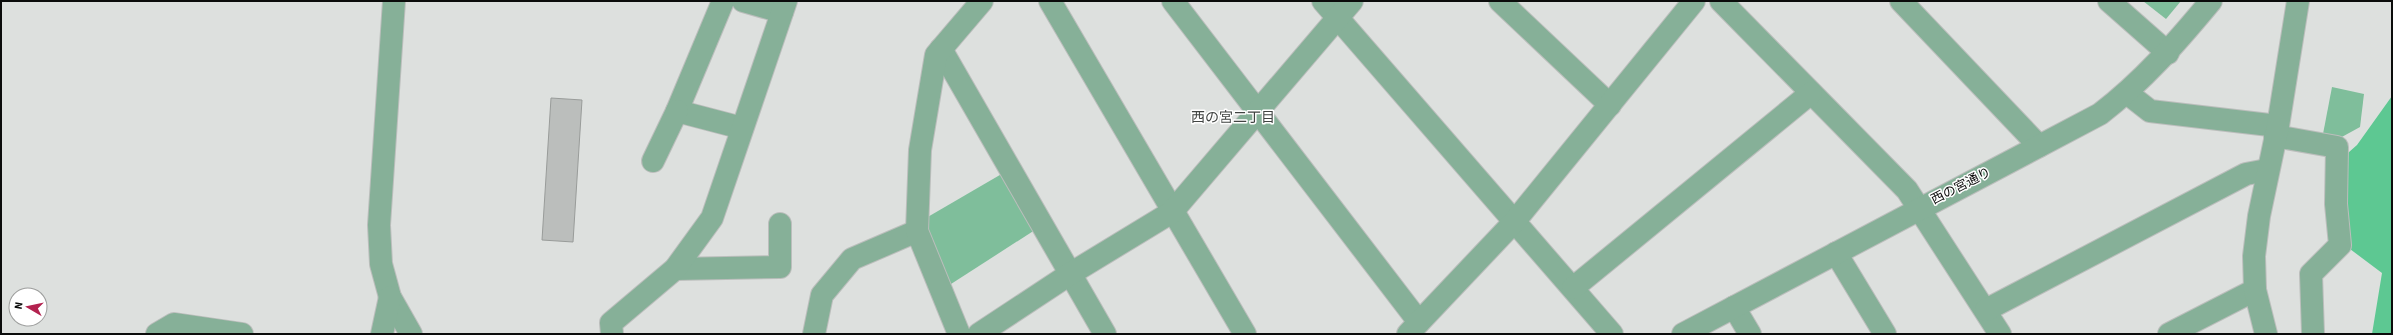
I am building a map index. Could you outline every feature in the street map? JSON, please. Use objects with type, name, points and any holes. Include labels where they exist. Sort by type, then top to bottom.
[{"type":"street","points":[[394,1],[379,225],[381,264],[390,297],[412,334]]},
{"type":"street","points":[[653,161],[677,111],[723,1]]},
{"type":"street","points":[[612,334],[611,323],[675,269],[712,218],[784,6],[743,1]]},
{"type":"street","points":[[959,334],[917,231],[920,150],[936,55],[982,1]]},
{"type":"street","points":[[1050,1],[1172,212],[1245,334]]},
{"type":"street","points":[[1173,1],[1258,112],[1413,328],[1515,222],[1694,1]]},
{"type":"street","points":[[1323,1],[1612,334]]},
{"type":"street","points":[[979,334],[1070,274],[1172,212],[1352,1]]},
{"type":"street","points":[[1500,1],[1610,105]]},
{"type":"street","points":[[1721,1],[1907,190],[1986,310],[2000,334]]},
{"type":"street","points":[[1901,1],[2039,146]]},
{"type":"street","points":[[2109,1],[2168,53]]},
{"type":"street","name":"西の宮通り","points":[[1683,334],[2100,114],[2127,93],[2168,53],[2211,1]]},
{"type":"street","points":[[2266,334],[2255,290],[2254,256],[2267,170],[2276,131],[2298,1]]},
{"type":"street","points":[[941,49],[1105,334]]},
{"type":"street","points":[[1573,288],[1811,93]]},
{"type":"street","points":[[2127,93],[2150,111],[2276,131],[2337,147],[2336,204],[2340,245],[2311,274],[2313,334]]},
{"type":"street","points":[[677,111],[742,128]]},
{"type":"street","points":[[1986,310],[2246,174],[2267,170]]},
{"type":"street","points":[[675,269],[780,267],[780,224]]},
{"type":"street","points":[[814,334],[822,295],[852,259],[917,231]]},
{"type":"street","points":[[1836,253],[1885,334]]},
{"type":"street","points":[[2169,334],[2255,290]]},
{"type":"street","points":[[382,334],[390,297]]},
{"type":"street","points":[[1734,307],[1750,334]]},
{"type":"street","points":[[156,334],[174,324],[242,334]]},
{"type":"green space","points":[[2143,1],[2181,1],[2166,19]]},
{"type":"green space","points":[[2332,87],[2364,94],[2360,127],[2340,138],[2323,134]]},
{"type":"green space","points":[[2392,96],[2392,334],[2372,334],[2382,273],[2350,249],[2340,160],[2357,145]]},
{"type":"green space","points":[[1005,172],[1038,228],[951,284],[925,234],[926,218]]},
{"type":"building","points":[[551,98],[582,100],[573,242],[542,240]]},
{"type":"district","name":"西の宮二丁目","points":[[1233,118]]}]
